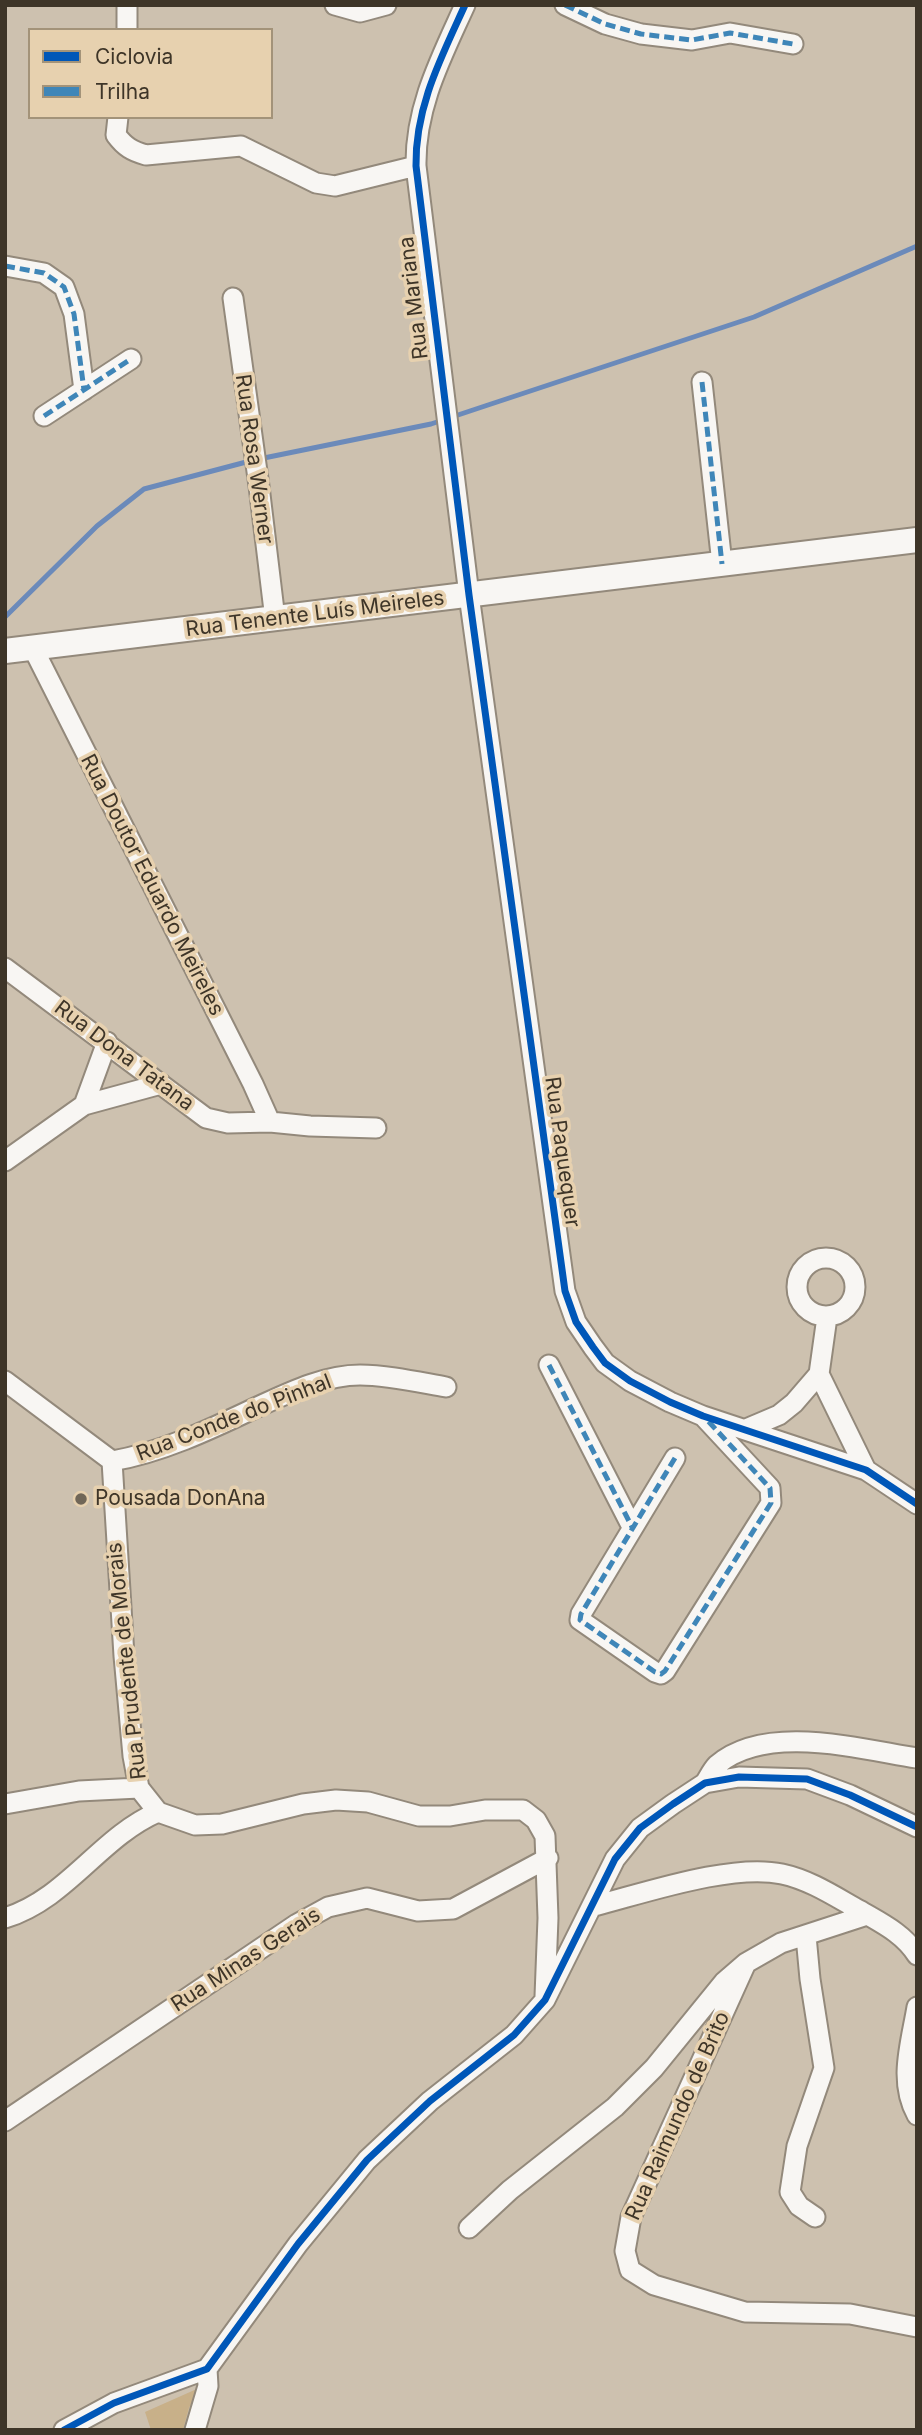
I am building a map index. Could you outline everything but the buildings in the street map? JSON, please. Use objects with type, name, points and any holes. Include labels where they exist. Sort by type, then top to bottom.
[{"type":"main road","name":"Rua Tenente Luís Meireles","points":[[5,651],[917,540]]},
{"type":"street","points":[[127,5],[127,28]]},
{"type":"street","points":[[335,5],[360,12],[386,5]]},
{"type":"street","name":"Rua Mariana","points":[[465,5],[435,72],[420,114],[415,144],[469,595]]},
{"type":"street","points":[[565,5],[605,24],[641,34],[692,40],[730,33],[793,44]]},
{"type":"street","points":[[118,119],[116,135],[124,146],[133,152],[146,155],[241,146],[316,183],[335,186],[416,166]]},
{"type":"street","points":[[5,266],[44,274],[64,287],[74,314],[85,390]]},
{"type":"street","name":"Rua Rosa Werner","points":[[233,298],[260,486],[275,619]]},
{"type":"street","points":[[44,416],[131,359]]},
{"type":"street","points":[[702,382],[722,564]]},
{"type":"street","name":"Rua Paquequer","points":[[469,595],[565,1292],[576,1322],[605,1363],[630,1381],[704,1416],[866,1471],[917,1504]]},
{"type":"street","name":"Rua Doutor Eduardo Meireles","points":[[33,648],[270,1122]]},
{"type":"street","name":"Rua Dona Tatana","points":[[5,968],[206,1118],[228,1123],[270,1122],[376,1128]]},
{"type":"street","points":[[84,1105],[107,1042]]},
{"type":"street","points":[[5,1161],[84,1105],[161,1084]]},
{"type":"street","points":[[746,1429],[779,1415],[794,1403],[819,1374],[827,1317]]},
{"type":"street","points":[[549,1365],[632,1527]]},
{"type":"street","points":[[819,1374],[866,1471]]},
{"type":"street","name":"Rua Conde do Pinhal","points":[[5,1381],[112,1461],[134,1457],[326,1380],[359,1375],[446,1387]]},
{"type":"street","points":[[675,1458],[632,1527],[580,1620],[661,1674],[666,1671],[771,1503],[770,1488],[704,1416]]},
{"type":"street","name":"Rua Prudente de Morais","points":[[112,1461],[133,1756],[139,1788],[158,1812]]},
{"type":"street","points":[[64,2430],[114,2403],[207,2369],[298,2244],[367,2160],[430,2101],[514,2035],[545,2000],[615,1859],[640,1828],[705,1783],[715,1767],[733,1755],[757,1746],[786,1742],[820,1742],[917,1758]]},
{"type":"street","points":[[705,1783],[740,1777],[807,1779],[917,1827]]},
{"type":"street","points":[[5,1804],[79,1791],[139,1788]]},
{"type":"street","points":[[5,1918],[54,1894],[88,1861],[137,1821],[158,1812],[195,1825],[222,1824],[303,1804],[337,1800],[368,1802],[419,1816],[450,1816],[485,1810],[523,1810],[536,1820],[545,1836],[548,1858],[545,2000]]},
{"type":"street","name":"Rua Minas Gerais","points":[[5,2121],[297,1924],[328,1907],[367,1898],[418,1911],[453,1909],[548,1858]]},
{"type":"street","points":[[594,1906],[733,1872],[782,1874],[815,1885],[895,1931],[910,1943],[917,1955]]},
{"type":"street","points":[[469,2228],[510,2190],[615,2107],[654,2068],[724,1982],[746,1963],[781,1943],[867,1915]]},
{"type":"street","points":[[806,1936],[824,2068],[797,2146],[790,2192],[799,2206],[815,2217]]},
{"type":"street","name":"Rua Raimundo de Brito","points":[[746,1963],[631,2217],[625,2251],[630,2270],[654,2285],[745,2312],[850,2314],[917,2327]]},
{"type":"street","points":[[917,2007],[906,2067],[907,2087],[917,2115]]},
{"type":"street","points":[[195,2430],[208,2386],[207,2369]]},
{"type":"shaded area","points":[[199,2388],[189,2408],[183,2430],[151,2430],[145,2412]]},
{"type":"waterway","points":[[259,459],[431,424],[754,317],[917,246]]},
{"type":"waterway","points":[[5,617],[97,526],[144,489],[250,461]]},
{"type":"marked path","points":[[565,5],[605,24],[641,34],[692,40],[730,33],[793,44]]},
{"type":"marked path","points":[[5,266],[44,273],[64,287],[74,314],[84,390]]},
{"type":"marked path","points":[[44,416],[131,359]]},
{"type":"marked path","points":[[702,382],[722,564]]},
{"type":"marked path","points":[[549,1365],[632,1527]]},
{"type":"marked path","points":[[675,1458],[581,1614],[580,1620],[661,1674],[771,1503],[770,1488],[708,1421]]},
{"type":"cycle path","points":[[465,5],[431,83],[420,123],[416,166],[469,595],[565,1291],[576,1322],[593,1347],[605,1363],[630,1381],[703,1416],[866,1470],[917,1504]]},
{"type":"cycle path","points":[[64,2430],[114,2403],[207,2369],[298,2244],[367,2160],[430,2101],[514,2035],[545,2000],[615,1859],[640,1828],[673,1804],[705,1783],[739,1777],[807,1779],[850,1795],[917,1827]]},
{"type":"place","name":"Pousada DonAna","points":[[81,1499]]}]
